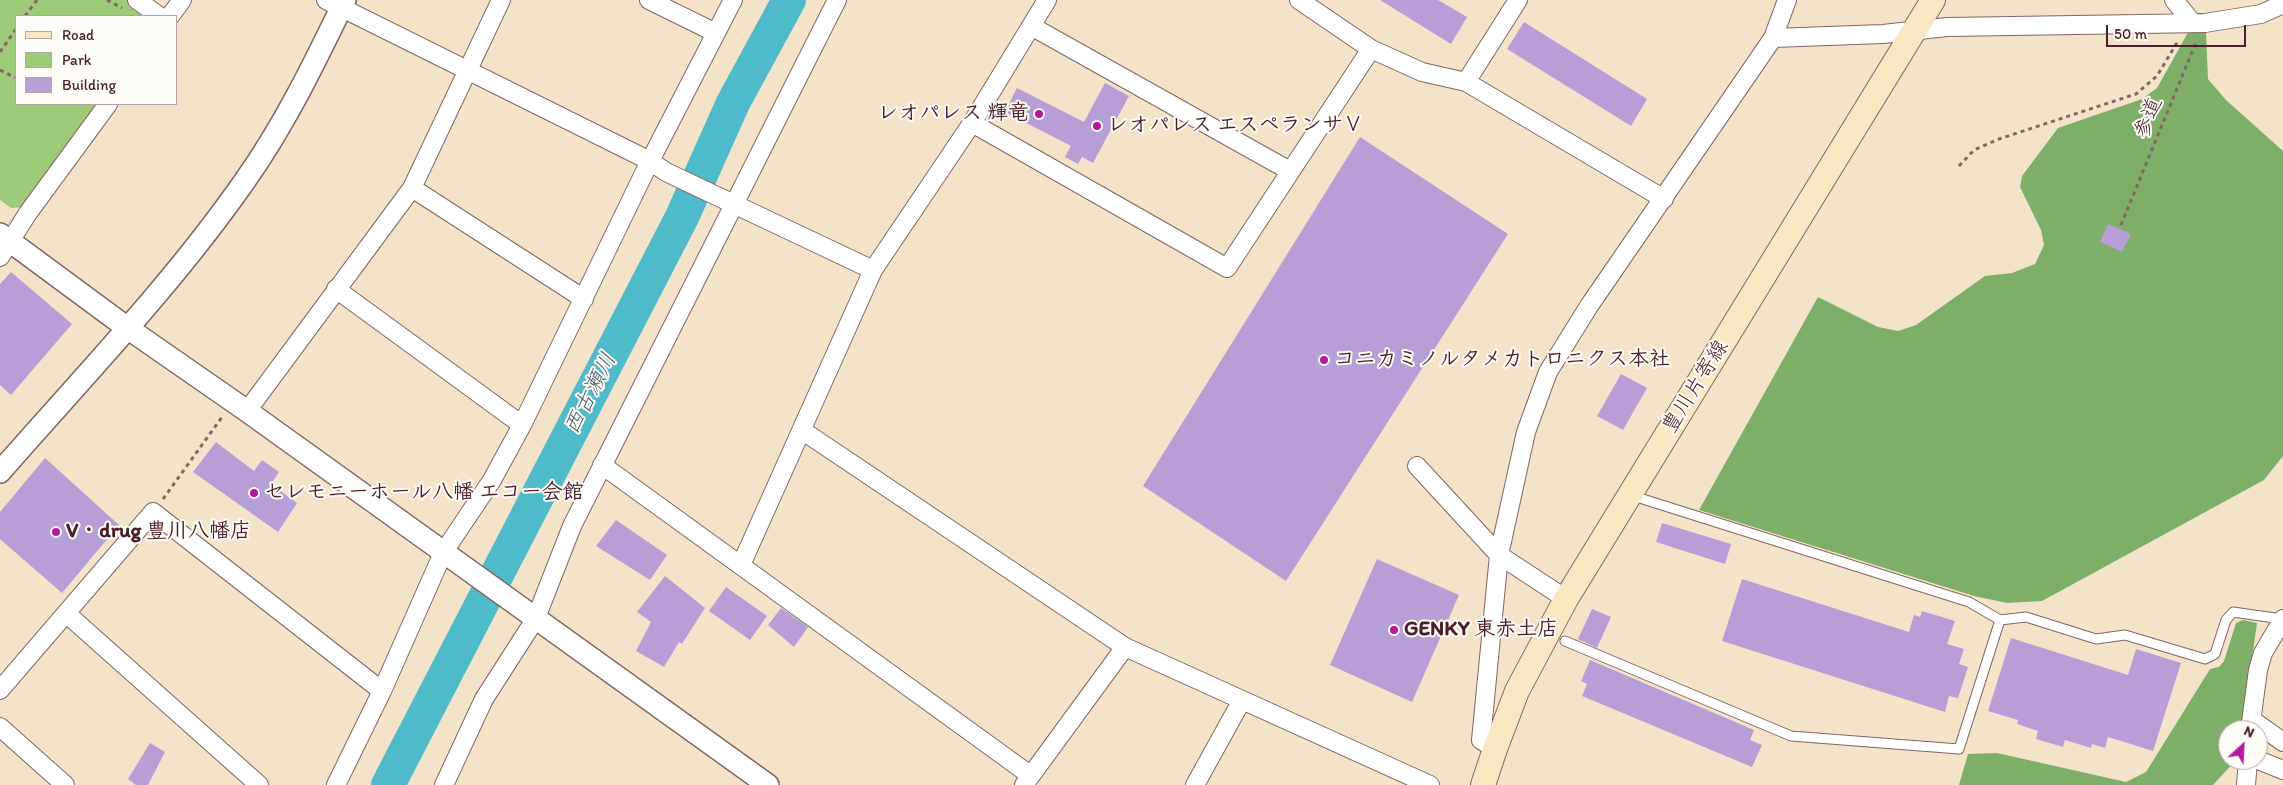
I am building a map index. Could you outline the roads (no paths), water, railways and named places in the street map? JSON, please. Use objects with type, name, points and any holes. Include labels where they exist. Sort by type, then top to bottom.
[{"type":"main road","name":"豊川片寄線","points":[[1483,785],[1494,749],[1517,691],[1566,599],[1933,0]]},
{"type":"street","points":[[136,0],[158,15]]},
{"type":"street","points":[[171,15],[182,0]]},
{"type":"street","points":[[241,406],[336,289],[412,188],[501,0]]},
{"type":"street","points":[[649,0],[716,34]]},
{"type":"street","points":[[336,785],[382,691],[444,553],[492,480],[522,425],[650,161],[733,0]]},
{"type":"street","points":[[445,785],[484,699],[536,618],[572,526],[837,0]]},
{"type":"street","points":[[742,565],[873,270],[972,123],[1047,0]]},
{"type":"street","points":[[1466,82],[1518,0]]},
{"type":"street","points":[[1494,749],[1481,740],[1499,555],[1526,432],[1548,372],[1589,306],[1773,38],[1787,0]]},
{"type":"street","points":[[2174,0],[2198,22]]},
{"type":"street","points":[[1302,1],[1371,49],[1422,72],[1466,82],[1664,199]]},
{"type":"street","points":[[0,472],[202,239],[245,181],[280,124],[337,3],[650,161],[666,172],[873,270]]},
{"type":"street","points":[[1773,38],[1883,34],[1947,27],[2198,22],[2261,14],[2283,4]]},
{"type":"street","points":[[1031,26],[1290,171]]},
{"type":"street","points":[[972,123],[1227,268],[1371,49]]},
{"type":"street","points":[[107,105],[4,244],[241,406],[768,785]]},
{"type":"street","points":[[412,188],[584,299]]},
{"type":"street","points":[[336,289],[522,425]]},
{"type":"street","points":[[803,431],[1125,647],[1430,785]]},
{"type":"street","points":[[602,465],[742,565],[1027,780],[1125,647]]},
{"type":"street","points":[[1417,466],[1499,555],[1566,599]]},
{"type":"street","points":[[0,690],[154,512],[382,691]]},
{"type":"street","points":[[67,614],[259,785]]},
{"type":"street","points":[[2252,720],[2258,670],[2263,653],[2277,631],[2283,616]]},
{"type":"street","points":[[1195,785],[1242,700]]},
{"type":"street","points":[[0,727],[66,785]]},
{"type":"street","points":[[2268,734],[2283,742]]},
{"type":"street","points":[[2268,764],[2283,770]]},
{"type":"street","points":[[2246,785],[2247,770]]},
{"type":"lane","points":[[1630,495],[1969,602],[2000,620],[2026,617],[2096,639],[2125,636],[2205,659],[2215,654],[2226,620],[2233,612],[2283,616]]},
{"type":"lane","points":[[1565,641],[1792,736],[1959,749],[2000,620]]},
{"type":"waterway","name":"西古瀬川","points":[[388,785],[682,217],[733,103],[789,0]]},
{"type":"place","name":"レオパレス 輝竜","points":[[1039,114]]},
{"type":"place","name":"レオパレス エスペランサⅤ","points":[[1097,126]]},
{"type":"place","name":"コニカミノルタメカトロニクス本社","points":[[1324,360]]},
{"type":"place","name":"セレモニーホール八幡 エコー会館","points":[[254,493]]},
{"type":"place","name":"V・drug 豊川八幡店","points":[[56,532]]},
{"type":"place","name":"GENKY 東赤土店","points":[[1394,630]]}]
